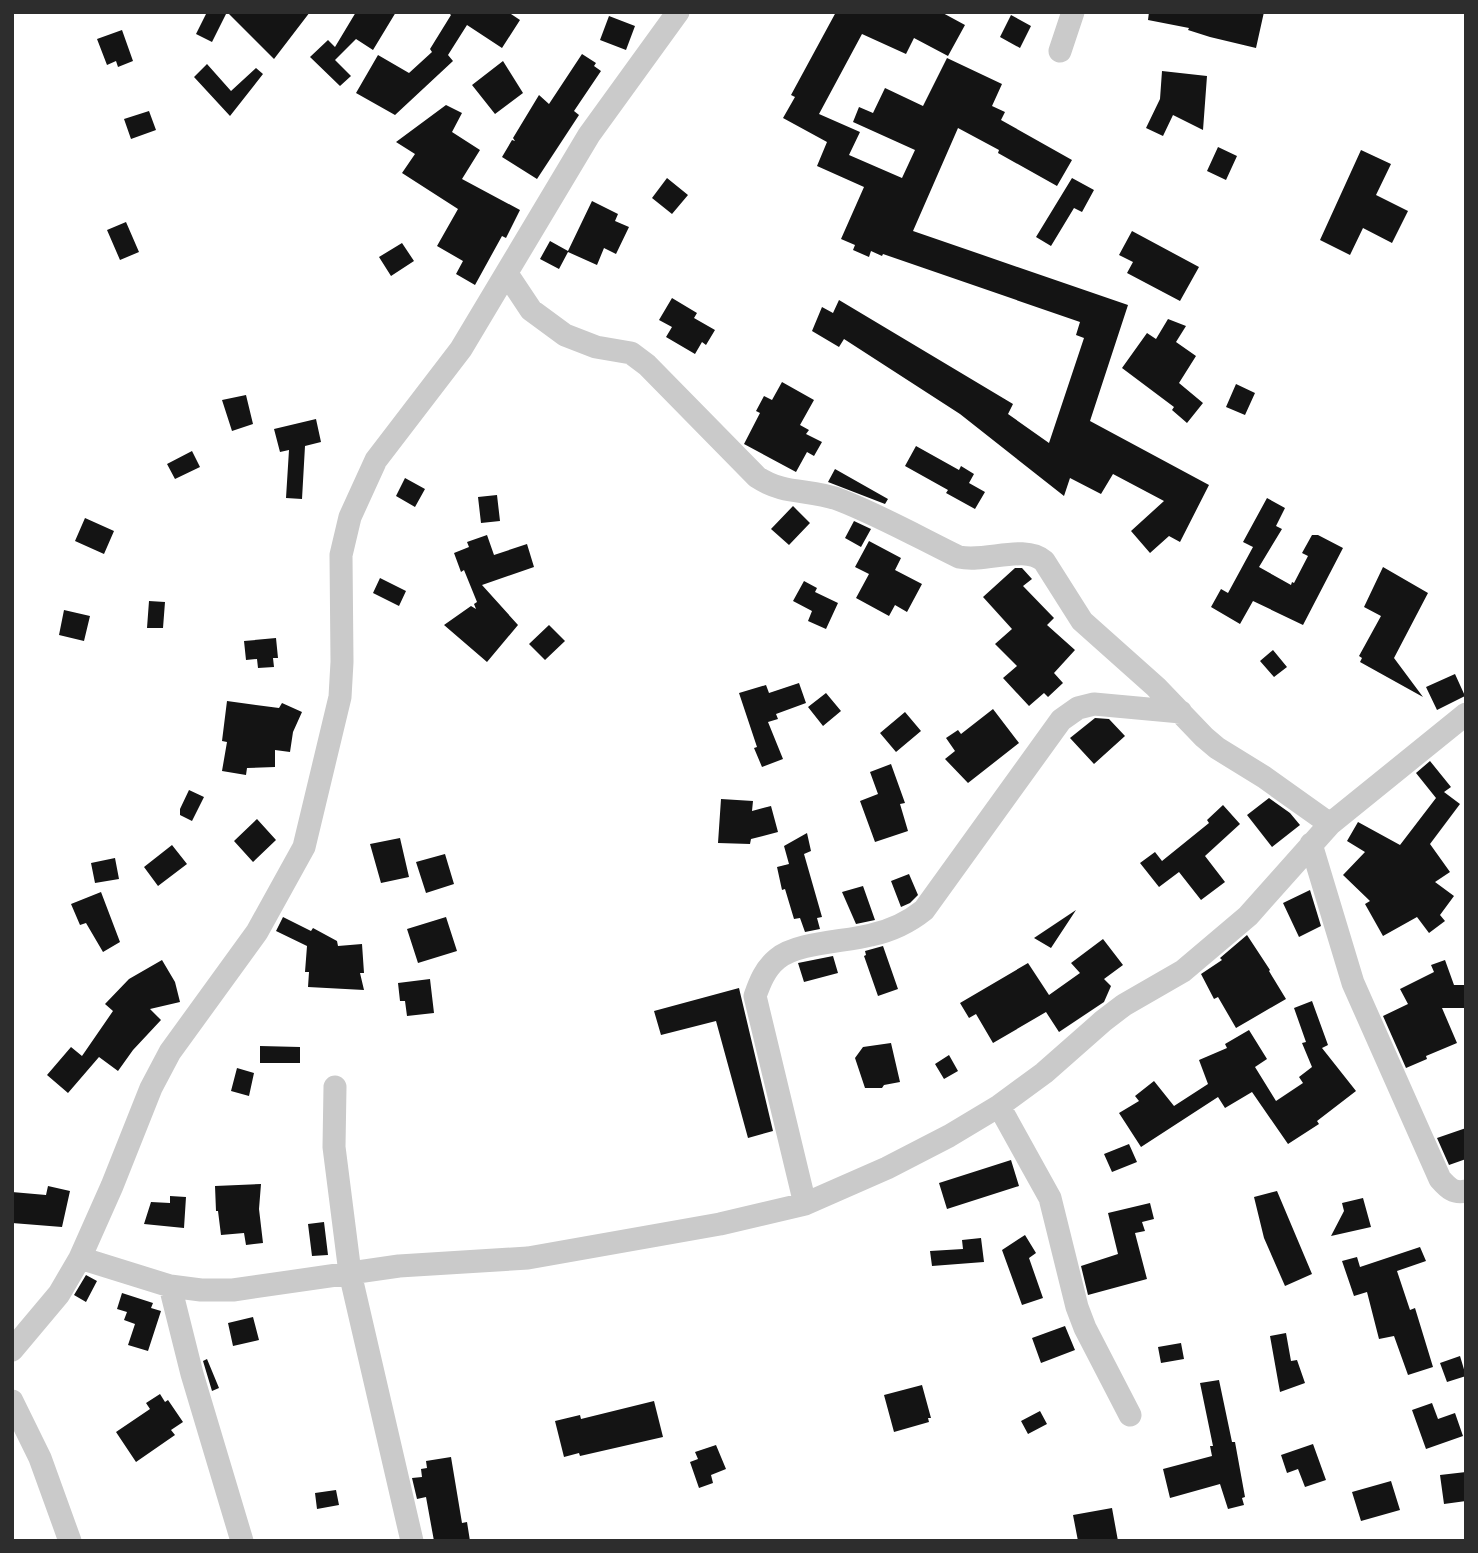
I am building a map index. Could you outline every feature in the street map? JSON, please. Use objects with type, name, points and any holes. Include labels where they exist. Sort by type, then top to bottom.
[{"type":"street","points":[[12,1350],[59,1294],[80,1258],[151,1088],[170,1052],[257,932],[304,847],[340,696],[341,555],[350,517],[376,460],[461,349],[589,135],[678,12]]},
{"type":"street","points":[[1060,51],[1073,12]]},
{"type":"street","points":[[508,274],[531,310],[565,335],[596,347],[631,353],[647,365],[769,486],[783,491],[821,493],[842,500],[959,557],[979,560],[1024,553],[1037,556],[1044,561],[1082,621],[1156,687],[1217,748],[1264,777],[1330,824]]},
{"type":"street","points":[[805,1204],[755,996],[767,971],[776,960],[788,952],[872,935],[909,922],[924,910],[1061,720],[1078,708],[1094,704],[1181,712]]},
{"type":"street","points":[[80,1258],[170,1286],[233,1290],[399,1266],[528,1258],[720,1224],[805,1204],[887,1168],[999,1106],[1044,1073],[1124,1005],[1183,971],[1248,916],[1330,824],[1466,714]]},
{"type":"street","points":[[1311,844],[1353,984],[1399,1092],[1440,1179],[1448,1188],[1457,1192],[1466,1191]]},
{"type":"street","points":[[335,1087],[334,1147],[350,1273],[412,1541]]},
{"type":"street","points":[[999,1106],[1050,1198],[1084,1328],[1130,1415]]},
{"type":"street","points":[[170,1286],[192,1374],[242,1541]]},
{"type":"street","points":[[12,1401],[40,1458],[70,1541]]},
{"type":"building","points":[[207,12],[227,12],[212,42],[196,34]]},
{"type":"building","points":[[227,12],[310,12],[274,59]]},
{"type":"building","points":[[356,12],[396,12],[373,50],[356,39],[335,60],[351,76],[340,86],[310,57],[328,40],[335,47]]},
{"type":"building","points":[[448,12],[508,12],[520,20],[502,48],[467,25],[448,55],[453,61],[395,115],[356,93],[378,55],[409,73],[432,52],[430,49],[451,15]]},
{"type":"building","points":[[836,12],[941,12],[965,25],[948,56],[914,38],[906,54],[862,34],[819,114],[860,132],[849,155],[902,178],[915,150],[853,122],[859,107],[873,113],[885,88],[923,106],[947,58],[1002,84],[992,106],[1005,112],[1001,120],[1072,160],[1057,186],[958,128],[913,231],[1128,305],[1090,421],[1209,485],[1180,542],[1169,536],[1150,553],[1131,531],[1164,501],[1113,474],[1101,494],[1070,478],[1064,496],[960,414],[844,339],[839,347],[812,331],[822,307],[833,313],[839,300],[1013,404],[1008,414],[1049,443],[1084,338],[1076,335],[1080,322],[883,254],[882,256],[871,251],[869,257],[853,250],[855,245],[841,239],[864,187],[817,166],[827,142],[783,118],[795,97],[791,95]]},
{"type":"building","points":[[1149,12],[1264,12],[1256,48],[1210,37],[1188,30],[1189,28],[1148,20]]},
{"type":"building","points":[[1011,15],[1031,26],[1020,48],[1000,37]]},
{"type":"building","points":[[609,16],[635,26],[626,50],[600,40]]},
{"type":"building","points":[[122,30],[133,61],[118,67],[116,61],[107,65],[97,39]]},
{"type":"building","points":[[582,54],[596,63],[594,66],[601,71],[574,111],[579,115],[537,179],[502,157],[512,140],[515,141],[513,138],[539,95],[549,104]]},
{"type":"building","points":[[503,61],[523,93],[495,114],[472,85]]},
{"type":"building","points":[[207,64],[231,91],[256,68],[263,74],[230,116],[194,77]]},
{"type":"building","points":[[1162,71],[1207,76],[1203,130],[1173,115],[1163,136],[1146,128],[1160,99]]},
{"type":"building","points":[[446,105],[462,113],[452,132],[480,150],[462,179],[520,210],[506,238],[502,236],[475,285],[456,274],[463,261],[437,246],[458,209],[402,173],[415,154],[396,142]]},
{"type":"building","points":[[149,111],[156,130],[131,139],[124,119]]},
{"type":"building","points":[[1218,147],[1237,156],[1226,180],[1207,171]]},
{"type":"building","points":[[1361,150],[1391,164],[1376,195],[1408,211],[1392,243],[1363,228],[1350,255],[1320,240]]},
{"type":"building","points":[[667,178],[688,195],[672,214],[652,198]]},
{"type":"building","points":[[1072,178],[1094,190],[1082,212],[1074,208],[1051,246],[1036,237]]},
{"type":"building","points":[[592,201],[618,214],[615,221],[629,227],[616,254],[604,248],[597,265],[568,252],[559,269],[540,259],[550,241],[568,251]]},
{"type":"building","points":[[126,222],[139,252],[120,260],[107,230]]},
{"type":"building","points":[[1132,231],[1199,267],[1180,301],[1127,273],[1133,262],[1119,255]]},
{"type":"building","points":[[402,243],[414,261],[391,276],[379,257]]},
{"type":"building","points":[[672,298],[697,313],[694,318],[715,330],[706,345],[702,342],[695,354],[666,337],[672,327],[659,320]]},
{"type":"building","points":[[1168,319],[1186,326],[1176,342],[1196,356],[1179,383],[1203,403],[1187,423],[1172,410],[1174,407],[1122,368],[1147,333],[1156,339]]},
{"type":"building","points":[[782,382],[814,400],[800,425],[809,430],[806,434],[822,442],[814,456],[807,452],[796,472],[744,444],[760,413],[756,411],[764,396],[772,400]]},
{"type":"building","points":[[1236,384],[1255,393],[1245,415],[1226,407]]},
{"type":"building","points":[[246,395],[253,424],[232,431],[222,400]]},
{"type":"building","points":[[316,419],[321,442],[305,446],[302,499],[286,498],[289,450],[280,452],[274,429]]},
{"type":"building","points":[[916,446],[959,470],[961,466],[974,474],[969,483],[985,492],[975,509],[905,466]]},
{"type":"building","points":[[192,451],[200,467],[175,479],[167,464]]},
{"type":"building","points":[[835,469],[888,499],[885,504],[828,482]]},
{"type":"building","points":[[405,478],[425,489],[415,507],[396,496]]},
{"type":"building","points":[[497,495],[500,521],[481,523],[478,497]]},
{"type":"building","points":[[1267,498],[1285,508],[1276,526],[1282,529],[1259,567],[1291,585],[1308,556],[1302,553],[1312,535],[1318,535],[1343,548],[1303,625],[1253,601],[1240,624],[1211,607],[1221,589],[1228,593],[1253,547],[1243,542]]},
{"type":"building","points":[[793,506],[810,523],[789,545],[771,529]]},
{"type":"building","points":[[85,518],[114,531],[104,554],[75,541]]},
{"type":"building","points":[[854,521],[871,529],[861,547],[845,538]]},
{"type":"building","points":[[487,535],[494,555],[527,544],[534,567],[482,585],[518,625],[487,662],[444,625],[471,606],[476,609],[474,604],[477,602],[454,553],[469,547],[467,542]]},
{"type":"building","points":[[869,541],[901,558],[895,570],[922,584],[907,612],[895,605],[889,616],[856,598],[869,574],[855,567]]},
{"type":"building","points":[[1383,567],[1428,593],[1394,658],[1423,697],[1360,662],[1362,658],[1359,656],[1381,616],[1364,607]]},
{"type":"building","points":[[1015,568],[1022,568],[1032,579],[1023,586],[1054,618],[1047,625],[1075,650],[1054,673],[1063,683],[1048,697],[1044,693],[1029,706],[1003,678],[1017,666],[995,644],[1012,629],[983,597]]},
{"type":"building","points":[[380,578],[406,591],[399,606],[373,593]]},
{"type":"building","points":[[804,581],[817,588],[815,592],[838,603],[826,629],[808,621],[812,611],[793,601]]},
{"type":"building","points":[[149,601],[165,602],[163,628],[147,628]]},
{"type":"building","points":[[64,610],[90,616],[84,641],[59,635]]},
{"type":"building","points":[[549,625],[565,641],[545,660],[529,644]]},
{"type":"building","points":[[276,638],[278,658],[273,658],[274,667],[258,668],[257,659],[246,660],[244,641]]},
{"type":"building","points":[[1273,650],[1287,667],[1274,677],[1260,661]]},
{"type":"building","points":[[1455,674],[1465,696],[1437,710],[1426,687]]},
{"type":"building","points":[[799,683],[806,703],[776,714],[778,719],[768,722],[783,759],[762,767],[739,693],[766,685],[769,693]]},
{"type":"building","points":[[826,693],[841,711],[823,726],[808,707]]},
{"type":"building","points":[[227,701],[279,708],[282,703],[302,712],[293,732],[290,752],[275,750],[275,767],[247,768],[246,775],[222,771],[227,742],[222,741]]},
{"type":"building","points":[[993,709],[1019,743],[968,783],[945,759],[955,751],[946,738],[958,730],[961,734]]},
{"type":"building","points":[[905,712],[921,731],[896,752],[880,733]]},
{"type":"building","points":[[1095,718],[1109,719],[1125,736],[1094,764],[1070,738]]},
{"type":"building","points":[[1430,761],[1451,787],[1444,792],[1460,804],[1430,844],[1450,872],[1435,882],[1454,896],[1440,915],[1445,921],[1429,933],[1417,917],[1383,936],[1365,904],[1370,901],[1343,875],[1365,852],[1347,841],[1358,822],[1400,845],[1436,798],[1416,773]]},
{"type":"building","points":[[891,764],[905,803],[900,804],[908,831],[875,842],[860,801],[878,794],[870,772]]},
{"type":"building","points":[[189,790],[204,797],[192,821],[180,815]]},
{"type":"building","points":[[1269,798],[1290,813],[1300,825],[1272,847],[1247,815]]},
{"type":"building","points":[[721,799],[753,801],[752,811],[771,806],[778,832],[751,839],[750,844],[718,843]]},
{"type":"building","points":[[1223,805],[1240,824],[1205,856],[1225,882],[1201,900],[1179,872],[1159,887],[1140,863],[1155,852],[1162,861],[1209,823],[1207,820]]},
{"type":"building","points":[[257,819],[276,840],[253,862],[234,841]]},
{"type":"building","points":[[807,833],[811,851],[804,854],[822,917],[817,918],[820,929],[805,932],[800,918],[794,919],[785,889],[782,890],[777,867],[789,864],[784,846]]},
{"type":"building","points":[[400,838],[409,877],[381,883],[370,844]]},
{"type":"building","points":[[172,845],[187,864],[158,886],[144,867]]},
{"type":"building","points":[[445,854],[454,884],[426,893],[416,862]]},
{"type":"building","points":[[115,858],[119,879],[95,883],[91,863]]},
{"type":"building","points":[[909,874],[918,895],[901,907],[891,881]]},
{"type":"building","points":[[863,886],[875,920],[856,924],[842,892]]},
{"type":"building","points":[[1310,890],[1321,926],[1299,937],[1283,903]]},
{"type":"building","points":[[101,892],[120,942],[103,952],[86,923],[80,925],[71,904]]},
{"type":"building","points":[[1076,910],[1051,948],[1034,938]]},
{"type":"building","points":[[283,917],[311,931],[313,928],[337,941],[338,946],[362,944],[364,973],[360,973],[364,990],[308,987],[309,972],[305,972],[307,946],[276,931]]},
{"type":"building","points":[[446,917],[457,951],[418,963],[407,929]]},
{"type":"building","points":[[1247,935],[1286,999],[1236,1028],[1218,997],[1214,999],[1201,974],[1222,960],[1220,958]]},
{"type":"building","points":[[1103,939],[1123,965],[1104,979],[1111,986],[1104,1002],[1059,1032],[1046,1012],[993,1043],[976,1014],[969,1018],[960,1003],[1028,963],[1049,995],[1080,973],[1071,963]]},
{"type":"building","points":[[883,946],[898,989],[878,996],[864,956],[865,951]]},
{"type":"building","points":[[833,956],[838,973],[804,982],[798,963]]},
{"type":"building","points":[[162,960],[175,982],[180,1002],[150,1009],[161,1020],[118,1071],[99,1057],[68,1093],[47,1075],[71,1047],[82,1056],[113,1011],[105,1004],[129,979]]},
{"type":"building","points":[[1445,960],[1454,985],[1466,985],[1466,1008],[1442,1008],[1457,1043],[1406,1068],[1383,1016],[1408,1004],[1400,989],[1434,972],[1431,965]]},
{"type":"building","points":[[430,979],[434,1013],[407,1016],[405,1001],[400,1001],[398,983]]},
{"type":"building","points":[[739,988],[773,1131],[748,1138],[716,1021],[661,1035],[654,1011]]},
{"type":"building","points":[[1312,1001],[1328,1045],[1322,1048],[1356,1091],[1317,1121],[1319,1124],[1288,1144],[1252,1092],[1225,1108],[1218,1097],[1141,1147],[1119,1113],[1139,1101],[1135,1096],[1154,1081],[1174,1106],[1208,1084],[1199,1060],[1227,1048],[1225,1044],[1249,1030],[1267,1059],[1255,1067],[1276,1101],[1303,1083],[1299,1077],[1312,1067],[1302,1043],[1306,1042],[1294,1008]]},
{"type":"building","points":[[891,1043],[900,1082],[884,1085],[882,1088],[865,1088],[855,1058],[863,1047]]},
{"type":"building","points":[[260,1046],[300,1047],[300,1063],[260,1063]]},
{"type":"building","points":[[949,1055],[958,1071],[944,1079],[935,1064]]},
{"type":"building","points":[[237,1068],[254,1073],[249,1096],[231,1091]]},
{"type":"building","points":[[1466,1128],[1466,1159],[1449,1165],[1437,1138]]},
{"type":"building","points":[[1129,1144],[1137,1162],[1112,1172],[1104,1154]]},
{"type":"building","points":[[1011,1160],[1019,1186],[947,1209],[939,1183]]},
{"type":"building","points":[[261,1184],[259,1209],[263,1243],[246,1245],[244,1233],[221,1235],[215,1186]]},
{"type":"building","points":[[48,1186],[70,1191],[62,1227],[12,1223],[12,1192],[46,1195]]},
{"type":"building","points":[[1277,1191],[1312,1274],[1285,1286],[1264,1238],[1254,1197]]},
{"type":"building","points":[[170,1196],[186,1197],[184,1228],[144,1224],[151,1202],[170,1203]]},
{"type":"building","points":[[1363,1198],[1371,1227],[1331,1236],[1344,1211],[1342,1203]]},
{"type":"building","points":[[1150,1203],[1154,1219],[1142,1222],[1145,1231],[1135,1233],[1147,1279],[1088,1295],[1081,1266],[1118,1254],[1108,1213]]},
{"type":"building","points":[[324,1222],[328,1255],[312,1256],[308,1224]]},
{"type":"building","points":[[1025,1235],[1036,1253],[1029,1258],[1043,1298],[1022,1305],[1002,1250]]},
{"type":"building","points":[[981,1238],[984,1262],[932,1266],[930,1251],[963,1249],[962,1240]]},
{"type":"building","points":[[1420,1247],[1426,1261],[1397,1271],[1410,1310],[1415,1308],[1433,1367],[1408,1375],[1394,1336],[1379,1339],[1367,1292],[1354,1296],[1342,1261],[1357,1257],[1360,1267]]},
{"type":"building","points":[[86,1275],[97,1281],[86,1302],[74,1295]]},
{"type":"building","points":[[122,1293],[153,1303],[151,1308],[161,1311],[148,1351],[128,1345],[135,1324],[124,1320],[127,1312],[117,1309]]},
{"type":"building","points":[[253,1317],[259,1340],[233,1346],[228,1323]]},
{"type":"building","points":[[1065,1326],[1075,1350],[1041,1363],[1032,1338]]},
{"type":"building","points":[[1286,1333],[1291,1361],[1297,1360],[1305,1383],[1280,1392],[1270,1336]]},
{"type":"building","points":[[1181,1343],[1184,1359],[1161,1363],[1158,1347]]},
{"type":"building","points":[[1460,1356],[1466,1376],[1447,1382],[1440,1363]]},
{"type":"building","points":[[207,1359],[219,1388],[212,1391],[203,1361]]},
{"type":"building","points":[[1219,1380],[1232,1442],[1235,1442],[1245,1497],[1242,1498],[1244,1505],[1228,1509],[1220,1484],[1170,1498],[1163,1469],[1212,1456],[1210,1446],[1213,1446],[1200,1383]]},
{"type":"building","points":[[922,1385],[931,1418],[928,1418],[929,1422],[894,1432],[884,1395]]},
{"type":"building","points":[[160,1394],[165,1402],[168,1400],[183,1422],[171,1430],[175,1435],[136,1462],[116,1432],[150,1409],[146,1403]]},
{"type":"building","points":[[654,1401],[663,1437],[580,1456],[579,1453],[564,1457],[555,1421],[580,1415],[581,1419]]},
{"type":"building","points":[[1432,1403],[1438,1419],[1455,1413],[1463,1436],[1426,1449],[1412,1410]]},
{"type":"building","points":[[1040,1411],[1047,1424],[1028,1434],[1021,1421]]},
{"type":"building","points":[[1313,1444],[1326,1480],[1305,1487],[1298,1469],[1287,1473],[1281,1455]]},
{"type":"building","points":[[716,1445],[726,1469],[711,1475],[713,1483],[699,1488],[690,1462],[698,1459],[695,1452]]},
{"type":"building","points":[[451,1457],[462,1523],[467,1522],[470,1541],[434,1541],[426,1497],[417,1499],[412,1478],[422,1477],[421,1469],[427,1468],[426,1461]]},
{"type":"building","points":[[1466,1472],[1466,1501],[1444,1504],[1440,1475]]},
{"type":"building","points":[[1391,1481],[1400,1510],[1361,1521],[1352,1492]]},
{"type":"building","points":[[336,1490],[339,1505],[317,1509],[315,1493]]},
{"type":"building","points":[[1112,1508],[1118,1541],[1078,1541],[1073,1515]]}]
